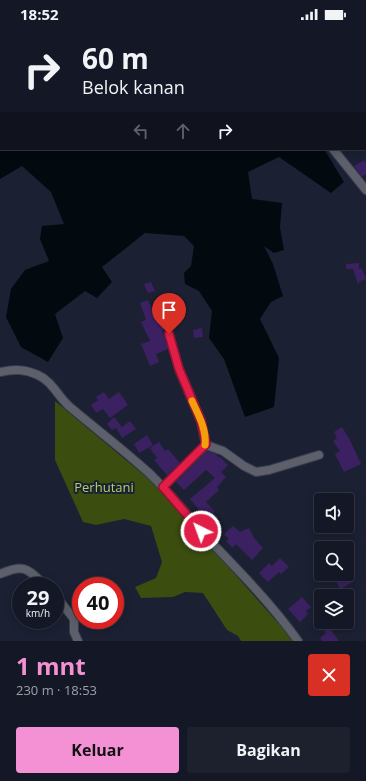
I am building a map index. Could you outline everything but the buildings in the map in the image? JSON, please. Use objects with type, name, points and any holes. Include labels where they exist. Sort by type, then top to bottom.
[{"type":"street","points":[[334,150],[366,190]]},
{"type":"street","points":[[169,334],[179,369],[201,421],[206,444]]},
{"type":"street","points":[[0,372],[13,369],[21,370],[38,375],[46,380],[67,405],[148,472],[259,593],[298,641]]},
{"type":"street","points":[[206,444],[224,451],[244,466],[256,472],[269,470],[319,455]]},
{"type":"street","points":[[163,487],[206,444]]},
{"type":"street","points":[[0,574],[24,568],[37,577]]},
{"type":"street","points":[[64,606],[74,619],[74,632],[78,641]]},
{"type":"green space","name":"Perhutani","points":[[55,401],[157,486],[294,641],[241,641],[238,636],[227,630],[203,593],[185,592],[173,597],[141,598],[135,587],[156,578],[162,562],[151,526],[124,519],[96,525],[83,522],[55,460]]},
{"type":"shaded area","points":[[0,150],[325,150],[344,182],[331,193],[279,157],[248,172],[252,199],[282,203],[280,227],[284,250],[274,253],[264,246],[273,264],[283,296],[271,302],[260,319],[279,358],[274,407],[245,417],[224,359],[209,338],[212,311],[199,291],[185,284],[184,273],[191,266],[194,246],[184,236],[145,233],[102,267],[112,282],[97,298],[85,291],[55,314],[63,338],[48,362],[21,347],[6,317],[11,289],[25,270],[49,261],[40,239],[42,226],[64,224],[51,192],[22,166],[0,179]]},
{"type":"slow traffic","points":[[192,401],[201,421],[205,435],[205,445]]},
{"type":"route","points":[[169,334],[179,369],[201,421],[206,444],[163,487],[201,531]]}]
